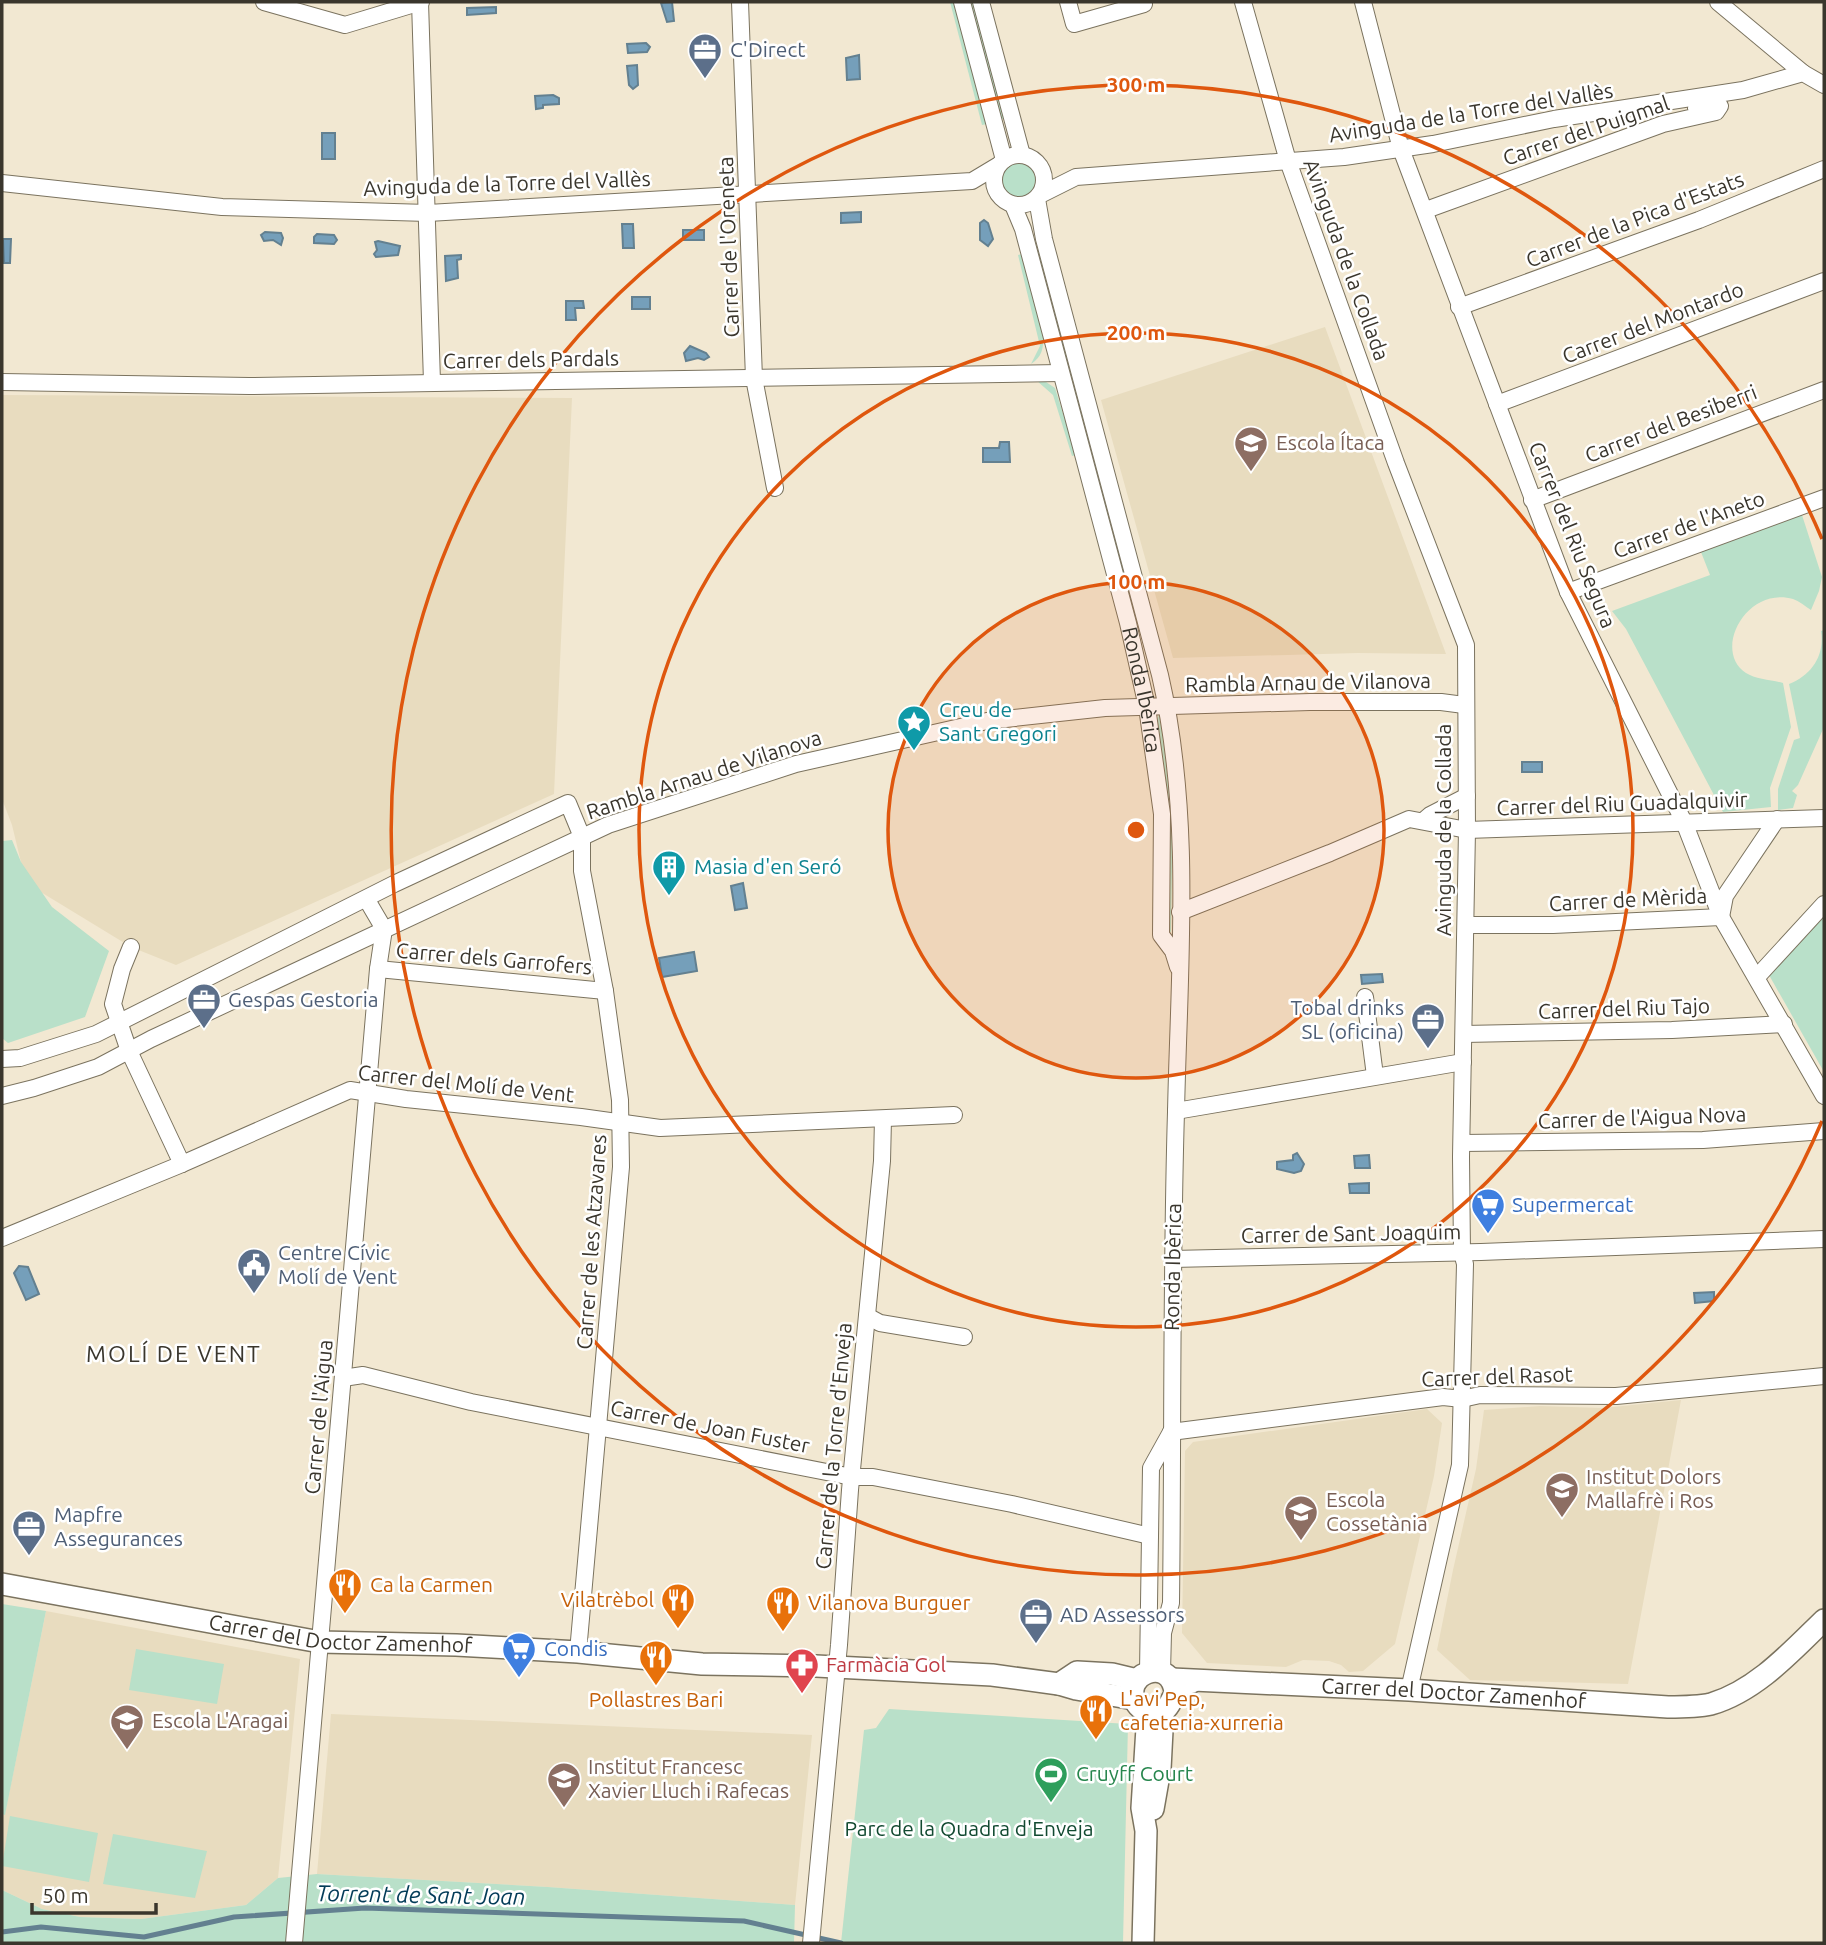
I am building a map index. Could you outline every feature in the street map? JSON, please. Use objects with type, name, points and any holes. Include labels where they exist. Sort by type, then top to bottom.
[{"type":"street","points":[[264,2],[345,25],[420,2],[432,382]]},
{"type":"street","name":"Carrer de l'Oreneta","points":[[740,2],[754,378],[775,488]]},
{"type":"street","points":[[962,2],[1001,163]]},
{"type":"street","points":[[981,2],[1022,155]]},
{"type":"street","points":[[1068,2],[1074,24],[1144,4],[1143,2]]},
{"type":"street","name":"Avinguda de la Collada","points":[[1243,2],[1288,161],[1396,463],[1466,645],[1464,705],[1467,830],[1462,1143],[1462,1253],[1465,1264],[1460,1465],[1409,1690]]},
{"type":"street","name":"Carrer del Riu Segura","points":[[1363,2],[1401,149],[1569,592],[1684,822],[1721,916],[1824,1096]]},
{"type":"street","points":[[1718,2],[1804,73],[1824,85]]},
{"type":"street","name":"Avinguda de la Torre del Vallès","points":[[1042,170],[1076,177],[1344,158],[1554,119],[1743,90],[1804,73]]},
{"type":"street","name":"Carrer del Puigmal","points":[[1426,210],[1663,124],[1716,112],[1720,106],[1554,119]]},
{"type":"street","points":[[1038,197],[1026,205],[1013,205],[1003,200],[996,191],[994,174],[1001,163],[1022,155],[1034,160],[1042,170]]},
{"type":"street","name":"Avinguda de la Torre del Vallès","points":[[972,181],[1001,163]]},
{"type":"street","name":"Carrer de la Pica d'Estats","points":[[1459,307],[1699,220],[1824,169]]},
{"type":"street","name":"Ronda Ibèrica","points":[[1042,170],[1043,187],[1038,197],[1044,239],[1167,707],[1180,813],[1182,942],[1172,1259],[1171,1603],[1163,1633],[1159,1689]]},
{"type":"street","name":"Avinguda de la Torre del Vallès","points":[[1038,197],[1076,177]]},
{"type":"street","name":"Avinguda de la Torre del Vallès","points":[[2,183],[222,207],[428,213],[972,181],[996,191]]},
{"type":"street","name":"Ronda Ibèrica","points":[[1013,205],[1023,229],[1128,623],[1147,706],[1161,814],[1161,935],[1174,951],[1180,976]]},
{"type":"street","name":"Carrer del Montardo","points":[[1497,404],[1824,281]]},
{"type":"street","name":"Carrer dels Pardals","points":[[2,382],[249,386],[1060,373]]},
{"type":"street","name":"Carrer del Besiberri","points":[[1532,500],[1824,390]]},
{"type":"street","name":"Carrer de l'Aneto","points":[[1569,592],[1824,498]]},
{"type":"street","name":"Rambla Arnau de Vilanova","points":[[2,1096],[98,1067],[582,836],[771,770],[986,720],[1105,708],[1310,702],[1441,702],[1464,705]]},
{"type":"street","name":"Carrer del Riu Guadalquivir","points":[[1423,821],[1467,796]]},
{"type":"street","name":"Rambla Arnau de Vilanova","points":[[2,1059],[20,1058],[96,1034],[119,1020],[367,900],[394,884],[568,803],[582,836]]},
{"type":"street","name":"Carrer del Riu Guadalquivir","points":[[1180,912],[1409,819],[1467,830],[1824,818]]},
{"type":"street","name":"Carrer de Mèrida","points":[[1466,925],[1552,925],[1721,916],[1725,896],[1777,819]]},
{"type":"street","name":"Carrer de les Atzavares","points":[[578,1652],[621,1167],[622,1123],[605,991],[582,871],[582,836]]},
{"type":"street","points":[[367,900],[384,929]]},
{"type":"street","points":[[1757,977],[1824,904]]},
{"type":"street","name":"Carrer de l'Aigua","points":[[294,1943],[384,929]]},
{"type":"street","points":[[131,947],[121,969],[113,1004],[129,1051],[182,1164]]},
{"type":"street","name":"Carrer dels Garrofers","points":[[379,969],[605,991]]},
{"type":"street","points":[[1365,997],[1375,1076]]},
{"type":"street","name":"Carrer del Riu Tajo","points":[[1464,1034],[1672,1030],[1784,1024]]},
{"type":"street","points":[[1176,1111],[1463,1062]]},
{"type":"street","name":"Carrer del Molí de Vent","points":[[2,1238],[182,1164],[350,1090],[660,1128],[954,1115]]},
{"type":"street","name":"Carrer de la Torre d'Enveja","points":[[811,1943],[884,1119]]},
{"type":"street","name":"Carrer de l'Aigua Nova","points":[[1462,1143],[1703,1140],[1824,1131]]},
{"type":"street","name":"Carrer de Sant Joaquim","points":[[1172,1259],[1462,1253],[1824,1239]]},
{"type":"street","points":[[867,1317],[880,1323],[964,1337]]},
{"type":"street","name":"Carrer de Joan Fuster","points":[[343,1378],[363,1374],[471,1402],[852,1477],[873,1477],[1009,1510],[1150,1536]]},
{"type":"street","name":"Carrer del Rasot","points":[[1171,1432],[1433,1398],[1462,1399],[1480,1395],[1616,1396],[1824,1376]]},
{"type":"street","name":"Ronda Ibèrica","points":[[1159,1689],[1150,1536],[1151,1468],[1171,1432]]},
{"type":"street","name":"Carrer del Doctor Zamenhof","points":[[2,1584],[320,1642],[456,1645],[578,1652],[702,1664],[992,1675],[1059,1684],[1077,1672],[1112,1674],[1159,1689],[1409,1690],[1668,1707],[1714,1703],[1769,1671],[1824,1619]]},
{"type":"street","points":[[1143,1943],[1146,1831],[1142,1808],[1159,1689]]},
{"type":"shaded area","name":"Escola Ítaca","points":[[1325,327],[1446,654],[1358,653],[1173,658],[1101,400]]},
{"type":"shaded area","points":[[2,395],[572,398],[554,794],[176,965],[131,947],[26,883],[12,825],[2,799]]},
{"type":"shaded area","name":"Institut Dolors Mallafrè i Ros","points":[[1681,1400],[1628,1684],[1470,1680],[1437,1650],[1476,1469],[1484,1410],[1540,1406],[1603,1408]]},
{"type":"shaded area","name":"Escola Cossetània","points":[[1427,1409],[1442,1423],[1434,1476],[1395,1644],[1363,1671],[1349,1672],[1341,1665],[1329,1661],[1303,1660],[1286,1667],[1207,1663],[1182,1633],[1185,1451],[1193,1442]]},
{"type":"shaded area","name":"Escola L'Aragai","points":[[46,1611],[300,1659],[278,1878],[246,1905],[141,1919],[80,1917],[42,1909],[2,1890],[2,1814],[5,1814]]},
{"type":"shaded area","name":"Institut Francesc Xavier Lluch i Rafecas","points":[[331,1714],[812,1735],[795,1905],[317,1874]]},
{"type":"green space","points":[[950,2],[954,2],[987,124],[982,125]]},
{"type":"green space","points":[[968,2],[973,2],[1005,118],[999,120]]},
{"type":"green space","points":[[1022,163],[1032,166],[1035,179],[1033,189],[1021,198],[1007,193],[1002,178],[1009,166]]},
{"type":"green space","points":[[1041,248],[1137,614],[1133,615],[1037,250]]},
{"type":"green space","points":[[1022,254],[1043,335],[1042,352],[1031,364],[1040,346],[1018,255]]},
{"type":"green space","points":[[1036,380],[1055,388],[1076,455],[1072,456],[1053,395]]},
{"type":"green space","points":[[1802,515],[1822,577],[1811,610],[1793,599],[1776,598],[1761,602],[1739,623],[1732,650],[1736,663],[1746,673],[1783,683],[1791,727],[1770,788],[1771,807],[1723,812],[1626,629],[1612,611],[1710,575],[1701,552]]},
{"type":"green space","points":[[1824,630],[1824,727],[1798,785],[1792,791],[1797,795],[1793,808],[1778,810],[1778,789],[1794,740],[1800,738],[1789,684],[1804,675],[1815,663],[1821,648],[1821,631]]},
{"type":"green space","points":[[1159,714],[1173,811],[1171,932],[1167,932],[1170,814],[1157,720]]},
{"type":"green space","points":[[12,840],[21,862],[52,907],[109,951],[85,1017],[8,1043],[2,1038],[2,841]]},
{"type":"green space","points":[[1824,913],[1824,1072],[1769,975]]},
{"type":"green space","points":[[2,1604],[46,1611],[5,1815],[2,1814]]},
{"type":"green space","points":[[136,1649],[224,1664],[217,1704],[129,1690]]},
{"type":"green space","name":"Parc de la Quadra d'Enveja","points":[[889,1709],[1128,1724],[1123,1943],[841,1943],[864,1730],[876,1728]]},
{"type":"green space","points":[[10,1816],[98,1833],[89,1882],[2,1866]]},
{"type":"green space","points":[[113,1834],[207,1851],[195,1898],[103,1884]]},
{"type":"green space","points":[[317,1874],[795,1905],[794,1943],[2,1943],[2,1890],[42,1909],[80,1917],[141,1919],[246,1905],[278,1878]]},
{"type":"water","points":[[672,2],[674,21],[667,22],[661,3]]},
{"type":"water","points":[[496,7],[496,13],[467,15],[467,8]]},
{"type":"water","points":[[646,43],[650,47],[647,52],[628,53],[627,44]]},
{"type":"water","points":[[859,55],[860,79],[847,80],[846,58]]},
{"type":"water","points":[[637,65],[638,85],[633,89],[629,85],[627,66]]},
{"type":"water","points":[[553,95],[559,98],[559,104],[543,105],[543,108],[536,109],[535,96]]},
{"type":"water","points":[[322,133],[335,133],[335,159],[322,159]]},
{"type":"water","points":[[861,212],[861,222],[841,223],[841,213]]},
{"type":"water","points":[[984,220],[988,223],[993,239],[988,246],[980,240],[980,223]]},
{"type":"water","points":[[622,224],[633,224],[634,248],[623,248]]},
{"type":"water","points":[[683,230],[704,230],[704,240],[683,240]]},
{"type":"water","points":[[265,232],[281,233],[281,245],[273,240],[264,241],[261,235]]},
{"type":"water","points":[[317,234],[334,235],[337,240],[334,244],[314,243]]},
{"type":"water","points":[[3,239],[11,239],[10,263],[4,263]]},
{"type":"water","points":[[375,242],[400,246],[398,255],[376,257]]},
{"type":"water","points":[[461,255],[461,259],[457,260],[458,278],[446,281],[445,256]]},
{"type":"water","points":[[632,297],[650,297],[650,309],[632,309]]},
{"type":"water","points":[[566,301],[583,301],[584,308],[575,308],[576,320],[566,320]]},
{"type":"water","points":[[690,346],[709,357],[686,361],[684,353]]},
{"type":"water","points":[[1000,442],[1009,442],[1010,462],[983,462],[983,448],[999,448]]},
{"type":"water","points":[[1522,762],[1542,762],[1542,772],[1522,772]]},
{"type":"water","points":[[743,883],[747,908],[735,910],[731,886]]},
{"type":"water","points":[[694,952],[697,971],[662,977],[659,958]]},
{"type":"water","points":[[1382,974],[1383,982],[1362,984],[1361,975]]},
{"type":"water","points":[[1297,1153],[1304,1164],[1301,1171],[1294,1173],[1277,1169],[1277,1162],[1293,1160],[1293,1155]]},
{"type":"water","points":[[1369,1155],[1370,1168],[1355,1168],[1354,1156]]},
{"type":"water","points":[[1369,1183],[1369,1193],[1350,1193],[1349,1184]]},
{"type":"water","points":[[19,1266],[28,1267],[39,1294],[26,1300],[14,1273]]},
{"type":"water","points":[[1714,1292],[1714,1301],[1695,1303],[1694,1293]]},
{"type":"waterway","name":"Torrent de Sant Joan","points":[[2,1932],[41,1927],[144,1937],[234,1917],[365,1908],[744,1921],[841,1943]]},
{"type":"place","name":"C'Direct","points":[[705,80]]},
{"type":"place","name":"Escola Ítaca","points":[[1251,473]]},
{"type":"place","name":"Creu de Sant Gregori","points":[[914,752]]},
{"type":"place","name":"Masia d'en Seró","points":[[669,897]]},
{"type":"place","name":"Gespas Gestoria","points":[[204,1030]]},
{"type":"place","name":"Tobal drinks SL (oficina)","points":[[1428,1050]]},
{"type":"place","name":"Supermercat","points":[[1488,1235]]},
{"type":"place","name":"Centre Cívic Molí de Vent","points":[[254,1295]]},
{"type":"place","name":"Institut Dolors Mallafrè i Ros","points":[[1562,1519]]},
{"type":"place","name":"Escola Cossetània","points":[[1301,1542]]},
{"type":"place","name":"Mapfre Assegurances","points":[[29,1557]]},
{"type":"place","name":"Ca la Carmen","points":[[345,1615]]},
{"type":"place","name":"Vilatrèbol","points":[[678,1630]]},
{"type":"place","name":"Vilanova Burguer","points":[[783,1633]]},
{"type":"place","name":"AD Assessors","points":[[1036,1645]]},
{"type":"place","name":"Condis","points":[[519,1679]]},
{"type":"place","name":"Pollastres Bari","points":[[656,1687]]},
{"type":"place","name":"Farmàcia Gol","points":[[802,1695]]},
{"type":"place","name":"L'avi Pep, cafeteria-xurreria","points":[[1096,1741]]},
{"type":"place","name":"Escola L'Aragai","points":[[127,1751]]},
{"type":"place","name":"Cruyff Court","points":[[1051,1804]]},
{"type":"place","name":"Institut Francesc Xavier Lluch i Rafecas","points":[[564,1809]]},
{"type":"district","name":"MOLÍ DE VENT","points":[[174,1354]]}]
